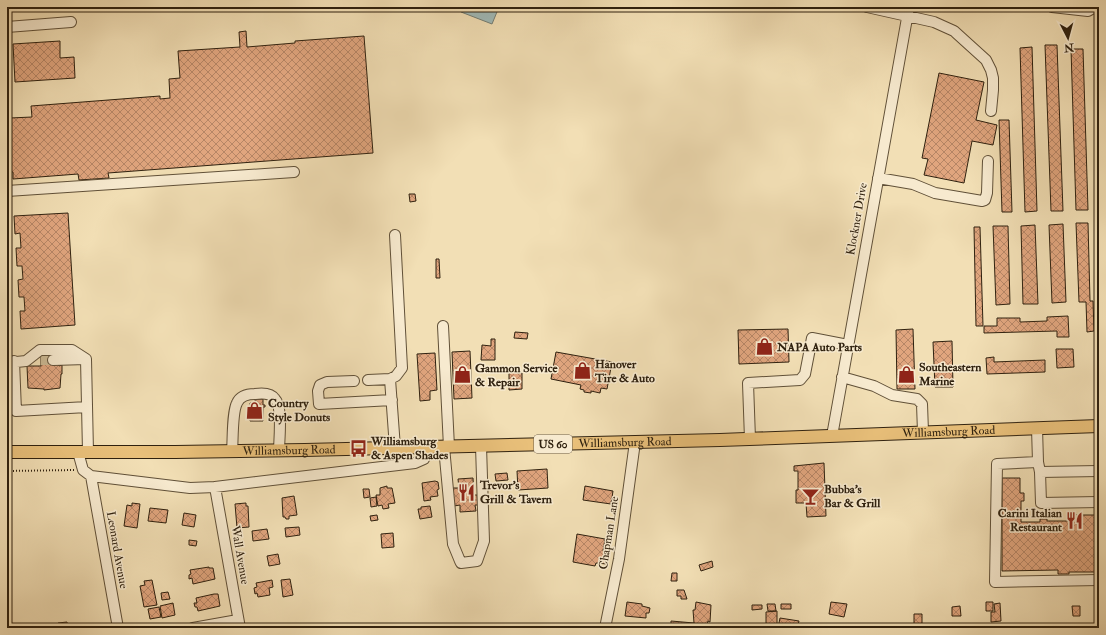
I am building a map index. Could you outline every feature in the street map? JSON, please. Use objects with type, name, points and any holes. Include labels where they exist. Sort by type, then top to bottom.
[{"type":"main road","name":"Williamsburg Road","points":[[7,452],[279,451],[750,439],[1099,426]]},
{"type":"street","points":[[867,7],[908,12],[954,31],[986,60],[991,70],[993,78],[991,111]]},
{"type":"street","points":[[1052,7],[1088,11],[1095,7]]},
{"type":"street","name":"Klockner Drive","points":[[832,436],[908,12]]},
{"type":"street","points":[[7,27],[71,22]]},
{"type":"street","points":[[878,178],[913,184],[935,192],[982,201],[986,200],[988,161]]},
{"type":"street","points":[[7,191],[294,172]]},
{"type":"street","points":[[368,380],[396,376],[402,368],[395,235]]},
{"type":"street","points":[[443,326],[447,447],[453,544],[461,562],[478,561],[484,541],[481,446]]},
{"type":"street","points":[[750,439],[748,383],[800,380],[805,374],[812,338],[848,345]]},
{"type":"street","points":[[26,361],[40,350],[72,350],[86,359]]},
{"type":"street","points":[[53,360],[86,359]]},
{"type":"street","name":"Leonard Avenue","points":[[86,359],[87,407],[83,452],[118,628]]},
{"type":"street","points":[[41,360],[11,362],[16,411],[87,407]]},
{"type":"street","points":[[842,377],[874,386],[892,395],[917,399],[922,404],[923,432]]},
{"type":"street","points":[[390,378],[395,448]]},
{"type":"street","points":[[354,381],[328,382],[320,385],[318,391],[319,404],[392,400]]},
{"type":"street","points":[[232,452],[234,413],[237,402],[240,398],[245,396],[260,393],[272,396],[278,403],[279,451]]},
{"type":"street","points":[[1037,428],[1041,503],[1099,502]]},
{"type":"street","name":"Chapman Lane","points":[[605,628],[619,559],[635,442]]},
{"type":"street","points":[[87,473],[190,488],[215,487],[415,463],[424,460],[430,447]]},
{"type":"street","points":[[1099,471],[997,464],[995,582],[1099,580]]},
{"type":"street","name":"Wall Avenue","points":[[215,487],[239,624]]},
{"type":"street","points":[[193,628],[239,624]]},
{"type":"path","points":[[7,470],[87,473]]},
{"type":"water","points":[[463,7],[499,7],[492,24],[461,12]]},
{"type":"building","points":[[246,31],[247,47],[295,43],[295,41],[364,36],[373,153],[108,173],[109,178],[79,180],[78,174],[13,179],[13,172],[7,172],[7,125],[10,124],[10,118],[32,117],[31,106],[160,96],[160,99],[170,98],[169,79],[180,78],[178,51],[240,47],[239,32]]},
{"type":"building","points":[[60,41],[60,58],[74,57],[75,78],[15,82],[13,44]]},
{"type":"building","points":[[1045,45],[1057,45],[1063,211],[1051,211]]},
{"type":"building","points":[[1032,47],[1037,211],[1025,212],[1020,48]]},
{"type":"building","points":[[1071,49],[1083,49],[1088,210],[1076,210]]},
{"type":"building","points":[[939,73],[984,82],[976,120],[997,125],[993,145],[972,141],[964,183],[924,175],[928,159],[922,158]]},
{"type":"building","points":[[999,120],[1009,120],[1012,212],[1002,212]]},
{"type":"building","points":[[409,194],[415,194],[416,201],[410,202]]},
{"type":"building","points":[[68,213],[75,325],[21,329],[20,311],[25,311],[24,297],[19,297],[18,280],[23,279],[22,266],[17,266],[16,248],[21,248],[20,233],[15,234],[14,216]]},
{"type":"building","points":[[1076,223],[1088,223],[1090,301],[1093,301],[1094,331],[1087,332],[1086,302],[1079,302]]},
{"type":"building","points":[[1063,224],[1066,302],[1052,303],[1049,225]]},
{"type":"building","points":[[1035,225],[1038,304],[1023,304],[1021,226]]},
{"type":"building","points":[[993,226],[1008,226],[1010,304],[996,305]]},
{"type":"building","points":[[974,227],[980,227],[983,326],[976,326]]},
{"type":"building","points":[[436,259],[439,259],[440,278],[436,278]]},
{"type":"building","points":[[1068,316],[1069,337],[1057,337],[1057,331],[984,333],[984,326],[997,326],[997,318],[1020,318],[1020,322],[1047,321],[1047,317]]},
{"type":"building","points":[[788,329],[789,362],[739,364],[738,330]]},
{"type":"building","points":[[913,329],[915,389],[897,389],[896,330]]},
{"type":"building","points":[[515,332],[528,333],[527,339],[514,338]]},
{"type":"building","points":[[491,339],[495,339],[495,360],[481,360],[482,345],[491,346]]},
{"type":"building","points":[[952,341],[953,387],[935,387],[933,342]]},
{"type":"building","points":[[1056,349],[1073,349],[1074,367],[1057,368]]},
{"type":"building","name":"Gammon Service & Repair","points":[[470,351],[472,398],[454,399],[452,352]]},
{"type":"building","points":[[53,352],[59,366],[62,365],[60,388],[44,390],[28,388],[27,366],[41,366],[41,353]]},
{"type":"building","name":"Hanover Tire & Auto","points":[[556,352],[612,362],[607,389],[601,388],[600,393],[591,391],[591,393],[584,392],[584,390],[580,389],[581,385],[551,379]]},
{"type":"building","points":[[435,353],[437,390],[430,391],[430,400],[420,401],[417,354]]},
{"type":"building","points":[[994,357],[994,362],[1045,360],[1045,372],[987,374],[986,358]]},
{"type":"building","points":[[509,371],[517,371],[517,373],[522,373],[522,389],[509,390]]},
{"type":"building","name":"Country Style Donuts","points":[[255,399],[263,399],[263,405],[265,405],[265,407],[263,407],[263,421],[250,421],[248,407],[250,407],[250,403],[255,403]]},
{"type":"building","name":"Bubba's Bar & Grill","points":[[824,463],[826,516],[807,517],[806,503],[796,503],[798,471],[794,471],[794,466]]},
{"type":"building","points":[[547,469],[548,488],[518,490],[517,471]]},
{"type":"building","points":[[507,473],[508,480],[496,481],[495,474]]},
{"type":"building","points":[[473,478],[474,495],[477,495],[478,505],[475,505],[476,511],[460,512],[460,505],[454,506],[453,488],[459,488],[458,479]]},
{"type":"building","points":[[1002,478],[1020,478],[1020,493],[1024,493],[1024,501],[1021,501],[1021,522],[1040,522],[1040,519],[1047,519],[1047,521],[1068,521],[1068,515],[1099,515],[1099,572],[1069,572],[1069,574],[1058,574],[1058,570],[1002,571]]},
{"type":"building","points":[[438,482],[438,496],[430,497],[431,500],[424,501],[422,483]]},
{"type":"building","points":[[387,486],[387,488],[392,488],[395,503],[388,504],[389,508],[383,509],[382,505],[378,506],[376,495],[380,495],[380,488]]},
{"type":"building","points":[[585,486],[613,491],[611,504],[583,500]]},
{"type":"building","points":[[363,489],[369,489],[370,497],[364,498]]},
{"type":"building","points":[[294,496],[297,515],[289,516],[289,519],[286,519],[283,517],[282,498]]},
{"type":"building","points":[[376,497],[377,506],[371,507],[370,498]]},
{"type":"building","points":[[132,503],[140,504],[137,528],[124,526],[127,505],[132,506]]},
{"type":"building","points":[[246,503],[246,506],[248,506],[249,527],[237,528],[235,504]]},
{"type":"building","points":[[430,506],[432,517],[420,519],[418,509],[421,509],[421,507]]},
{"type":"building","points":[[150,508],[168,510],[166,523],[148,521]]},
{"type":"building","points":[[184,513],[196,515],[194,527],[182,525]]},
{"type":"building","points":[[377,515],[378,520],[371,521],[370,516]]},
{"type":"building","points":[[299,527],[300,535],[286,537],[285,528]]},
{"type":"building","points":[[267,529],[269,539],[253,541],[252,531]]},
{"type":"building","points":[[393,533],[394,547],[382,548],[381,534]]},
{"type":"building","points":[[577,534],[605,539],[603,551],[609,552],[607,564],[596,563],[595,566],[573,562]]},
{"type":"building","points":[[189,540],[197,541],[196,546],[189,545]]},
{"type":"building","points":[[278,554],[280,564],[269,566],[267,556]]},
{"type":"building","points":[[712,561],[713,567],[701,571],[699,565]]},
{"type":"building","points":[[209,567],[213,568],[215,579],[193,584],[192,578],[189,579],[189,575],[191,574],[190,570]]},
{"type":"building","points":[[672,573],[677,573],[677,581],[671,581]]},
{"type":"building","points":[[290,579],[293,595],[283,597],[281,580]]},
{"type":"building","points":[[152,580],[157,605],[144,607],[140,586],[145,585],[144,581]]},
{"type":"building","points":[[272,580],[273,587],[269,588],[270,595],[258,597],[257,593],[255,594],[254,588],[257,587],[256,583]]},
{"type":"building","points":[[677,590],[684,590],[687,599],[681,599],[681,596],[677,596]]},
{"type":"building","points":[[168,592],[170,599],[162,600],[161,593]]},
{"type":"building","points":[[218,594],[220,606],[198,611],[194,603],[197,603],[196,598]]},
{"type":"building","points":[[627,602],[642,604],[642,606],[650,608],[649,613],[646,613],[646,618],[625,616]]},
{"type":"building","points":[[696,602],[711,605],[710,622],[708,621],[706,628],[671,628],[671,621],[694,623],[693,610],[695,610]]},
{"type":"building","points":[[831,602],[847,604],[844,617],[829,614]]},
{"type":"building","points":[[986,602],[993,602],[993,611],[986,611]]},
{"type":"building","points":[[173,603],[175,615],[162,618],[160,606]]},
{"type":"building","points":[[1000,603],[1001,621],[991,622],[991,612],[995,612],[994,604]]},
{"type":"building","points":[[767,604],[775,604],[776,611],[768,611]]},
{"type":"building","points":[[781,604],[791,604],[791,609],[781,609]]},
{"type":"building","points":[[752,605],[762,605],[762,609],[752,610]]},
{"type":"building","points":[[960,606],[961,616],[952,616],[952,607]]},
{"type":"building","points":[[1072,606],[1080,606],[1080,616],[1073,616]]},
{"type":"building","points":[[159,607],[161,617],[150,619],[148,609]]},
{"type":"building","points":[[777,611],[777,628],[766,628],[766,612]]},
{"type":"building","points":[[914,614],[922,614],[922,625],[914,625]]},
{"type":"building","points":[[780,618],[799,621],[797,628],[778,628]]},
{"type":"building","points":[[67,622],[68,628],[58,628],[58,623]]},
{"type":"tunnel","points":[[41,360],[53,360]]},
{"type":"place","name":"NAPA Auto Parts","points":[[764,347]]},
{"type":"place","name":"Hanover Tire & Auto","points":[[582,371]]},
{"type":"place","name":"Southeastern Marine","points":[[906,374]]},
{"type":"place","name":"Gammon Service & Repair","points":[[462,375]]},
{"type":"place","name":"Country Style Donuts","points":[[255,410]]},
{"type":"place","name":"Williamsburg & Aspen Shades","points":[[358,448]]},
{"type":"place","name":"Trevor's Grill & Tavern","points":[[467,492]]},
{"type":"place","name":"Bubba's Bar & Grill","points":[[811,496]]},
{"type":"place","name":"Carini Italian Restaurant","points":[[1075,520]]}]
